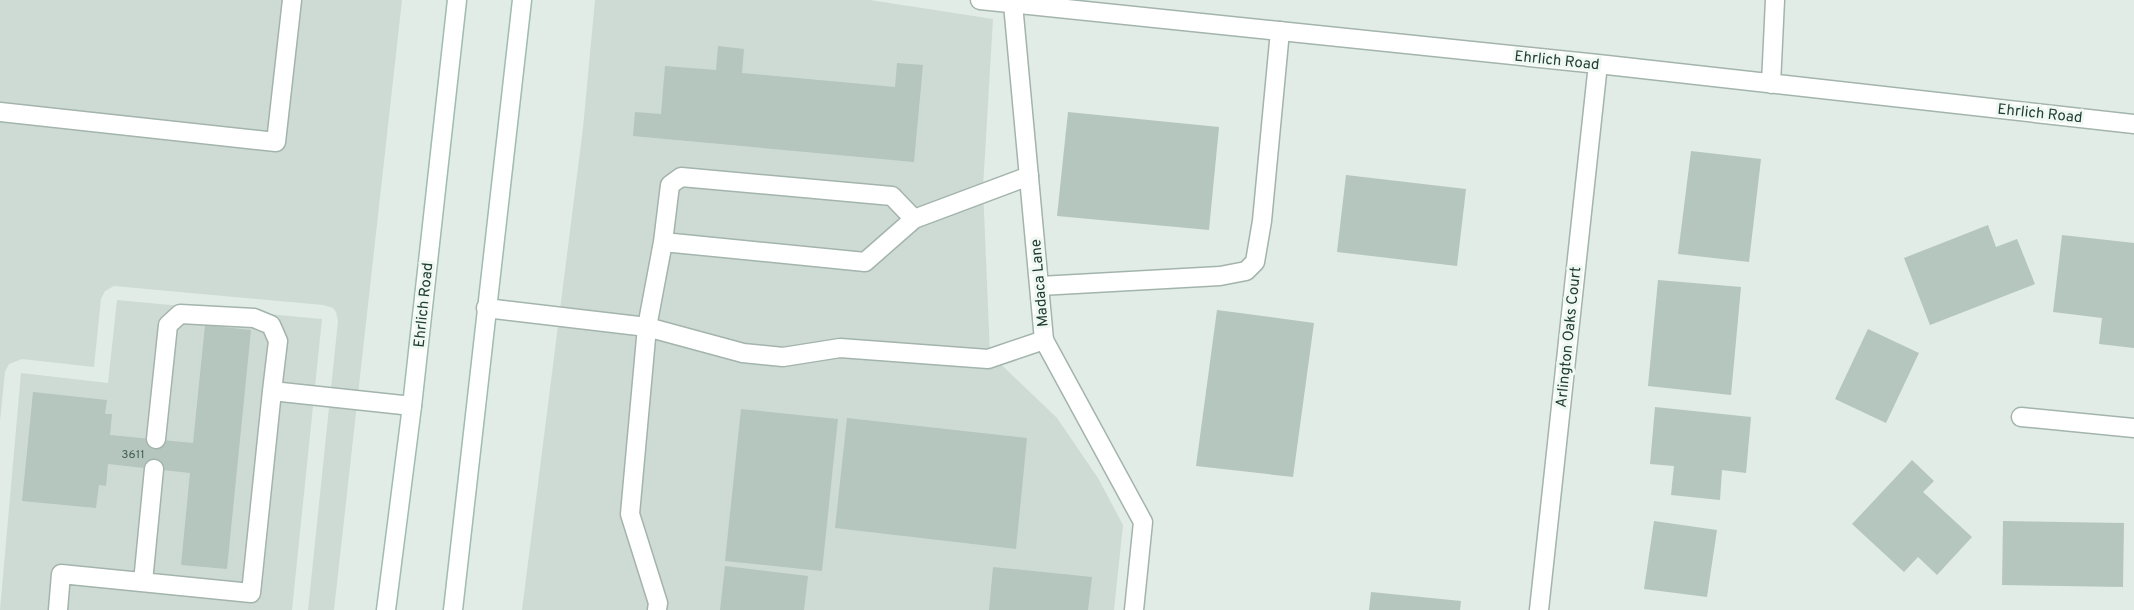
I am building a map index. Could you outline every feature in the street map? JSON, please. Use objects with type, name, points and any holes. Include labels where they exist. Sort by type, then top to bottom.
[{"type":"street","points":[[0,112],[276,142],[292,0]]},
{"type":"street","name":"Ehrlich Road","points":[[387,610],[457,0]]},
{"type":"street","points":[[453,610],[522,0]]},
{"type":"street","name":"Ehrlich Road","points":[[980,0],[1598,64],[2134,123]]},
{"type":"street","points":[[1771,84],[1775,0]]},
{"type":"street","name":"Madaca Lane","points":[[1013,4],[1044,340],[1143,522],[1134,610]]},
{"type":"street","points":[[1040,286],[1220,276],[1246,271],[1255,262],[1262,221],[1281,31]]},
{"type":"street","name":"Arlington Oaks Court","points":[[1539,610],[1598,64]]},
{"type":"street","points":[[663,243],[865,262],[914,219],[1029,176]]},
{"type":"street","points":[[657,610],[658,603],[630,514],[647,327],[663,243],[670,185],[681,177],[892,196],[914,219]]},
{"type":"street","points":[[486,308],[647,327],[743,353],[783,357],[840,348],[988,359],[1044,340]]},
{"type":"street","points":[[58,610],[61,574],[251,593],[278,341],[271,325],[254,318],[180,314],[168,325],[156,439]]},
{"type":"street","points":[[272,391],[412,406]]},
{"type":"street","points":[[2021,417],[2134,428]]},
{"type":"street","points":[[143,582],[154,469]]},
{"type":"shaded area","points":[[0,0],[402,0],[334,610],[308,610],[338,321],[333,308],[323,305],[114,286],[105,291],[101,299],[94,367],[22,359],[9,364],[5,372],[0,421]]},
{"type":"shaded area","points":[[595,0],[870,0],[993,19],[983,188],[990,354],[1057,418],[1098,478],[1123,525],[1114,610],[522,610],[583,128]]},
{"type":"shaded area","points":[[117,300],[322,319],[292,610],[0,610],[21,373],[108,383]]},
{"type":"building","points":[[718,46],[744,49],[742,73],[895,87],[897,63],[923,65],[914,162],[633,136],[635,112],[661,114],[665,66],[716,70]]},
{"type":"building","points":[[1068,112],[1219,127],[1209,230],[1057,216]]},
{"type":"building","points":[[1691,151],[1761,159],[1749,262],[1678,254]]},
{"type":"building","points":[[1346,175],[1466,189],[1457,266],[1337,252]]},
{"type":"building","points":[[1988,225],[1996,247],[2017,239],[2035,284],[1930,325],[1904,258]]},
{"type":"building","points":[[2062,235],[2134,243],[2134,348],[2099,344],[2102,318],[2053,312]]},
{"type":"building","points":[[1658,280],[1741,287],[1731,395],[1648,386]]},
{"type":"building","points":[[1217,310],[1314,323],[1293,477],[1196,466]]},
{"type":"building","points":[[205,325],[251,330],[227,569],[181,565],[190,473],[108,464],[106,486],[99,485],[96,508],[22,501],[33,392],[107,400],[105,414],[112,414],[110,435],[193,443]]},
{"type":"building","points":[[1868,329],[1919,353],[1886,423],[1835,399]]},
{"type":"building","points":[[1655,407],[1751,417],[1746,473],[1722,470],[1720,500],[1671,495],[1674,466],[1650,464]]},
{"type":"building","points":[[741,409],[838,419],[822,571],[725,561]]},
{"type":"building","points":[[847,418],[1027,438],[1016,549],[835,528]]},
{"type":"building","points":[[1912,460],[1934,481],[1923,492],[1972,537],[1937,575],[1918,557],[1904,572],[1852,524]]},
{"type":"building","points":[[1654,521],[1717,530],[1707,597],[1644,589]]},
{"type":"building","points":[[2003,521],[2124,523],[2123,587],[2002,585]]},
{"type":"building","points":[[725,566],[808,576],[804,610],[720,610]]},
{"type":"building","points":[[993,567],[1092,577],[1088,610],[989,610]]},
{"type":"building","points":[[1371,592],[1461,601],[1460,610],[1369,610]]}]
